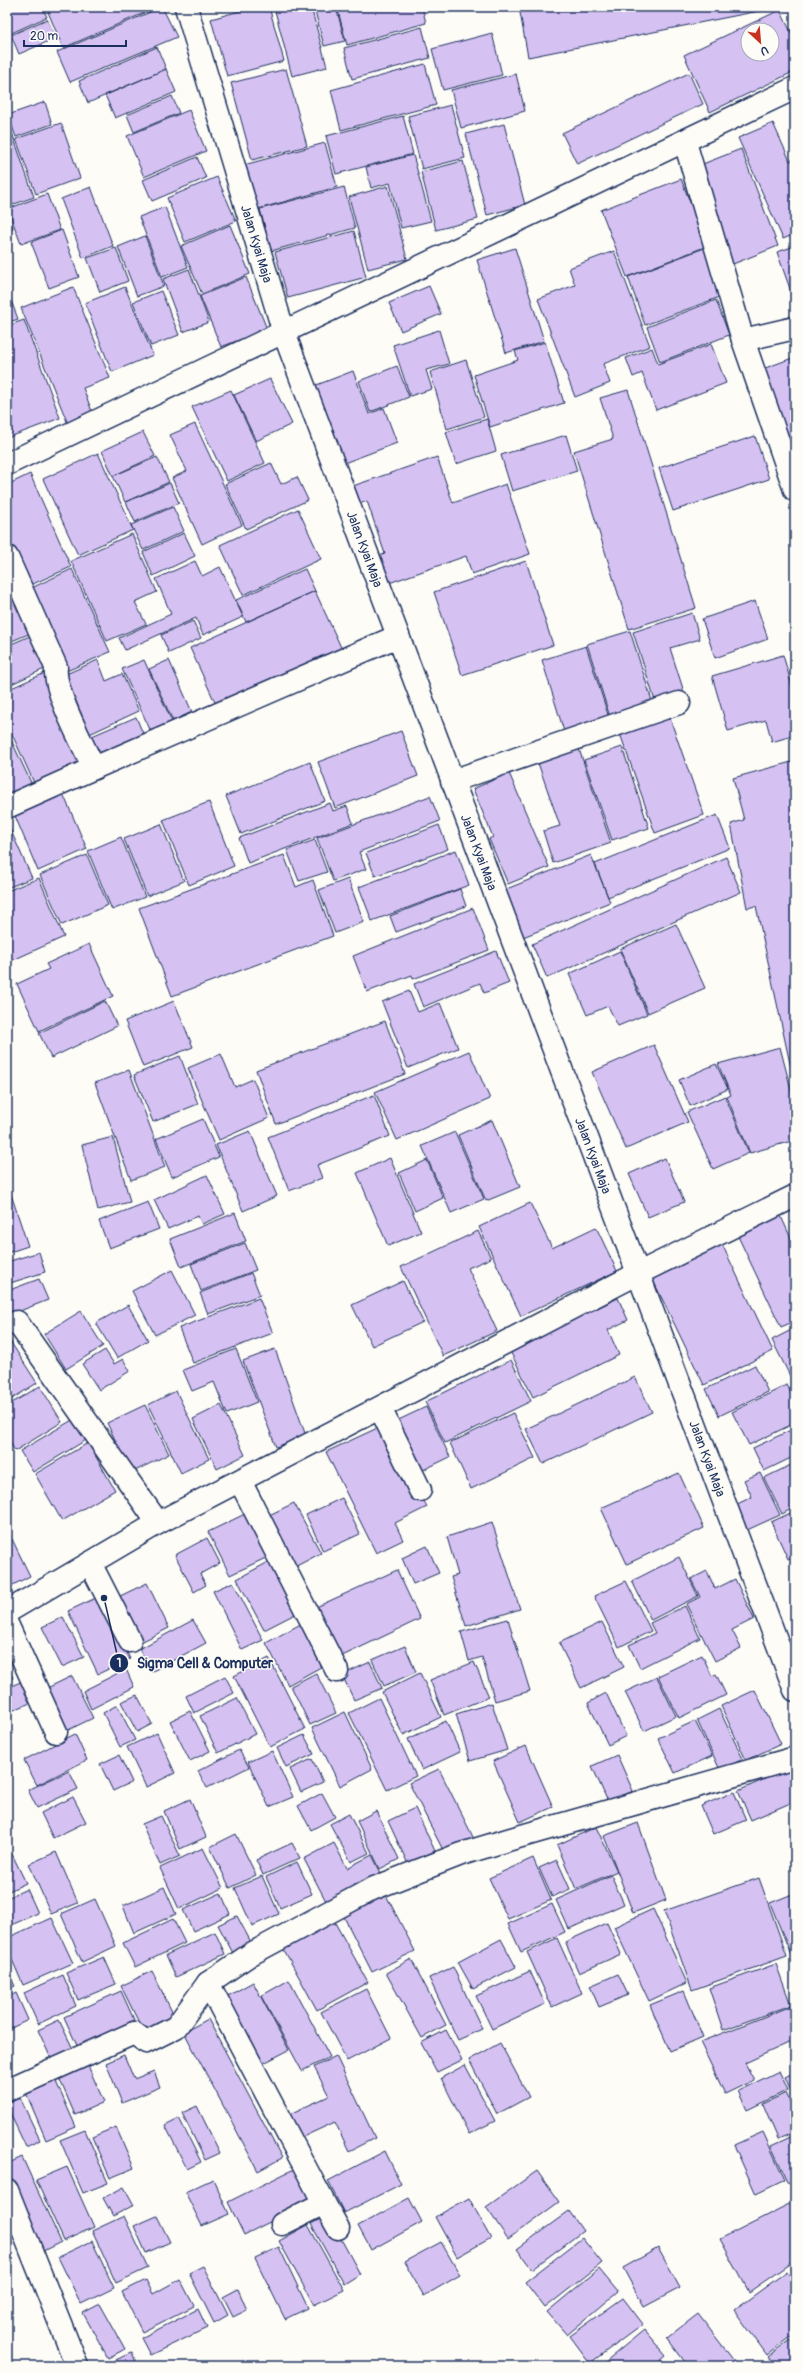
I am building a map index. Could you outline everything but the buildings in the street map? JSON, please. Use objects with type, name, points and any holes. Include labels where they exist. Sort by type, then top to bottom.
[{"type":"street","name":"Jalan Kyai Maja","points":[[186,7],[284,333],[795,1690]]},
{"type":"street","points":[[7,463],[284,333],[795,88]]},
{"type":"street","points":[[685,142],[743,340],[795,490]]},
{"type":"street","points":[[743,340],[795,328]]},
{"type":"street","points":[[7,557],[56,667],[54,678],[67,711],[94,768]]},
{"type":"street","points":[[7,807],[398,636]]},
{"type":"street","points":[[452,781],[679,703]]},
{"type":"street","points":[[7,1612],[158,1523],[638,1274],[795,1196]]},
{"type":"street","points":[[17,1322],[158,1523]]},
{"type":"street","points":[[380,1408],[420,1490]]},
{"type":"street","points":[[240,1480],[337,1671]]},
{"type":"street","points":[[90,1562],[130,1641]]},
{"type":"street","points":[[7,1624],[56,1732]]},
{"type":"street","points":[[7,2090],[134,2033],[146,2042],[176,2027],[208,1983],[251,1954],[372,1889],[454,1857],[511,1839],[795,1758]]},
{"type":"street","points":[[208,1983],[338,2228]]},
{"type":"street","points":[[7,2190],[77,2366]]},
{"type":"street","points":[[282,2224],[324,2203]]},
{"type":"place","name":"Sigma Cell & Computer","points":[[104,1598]]}]
